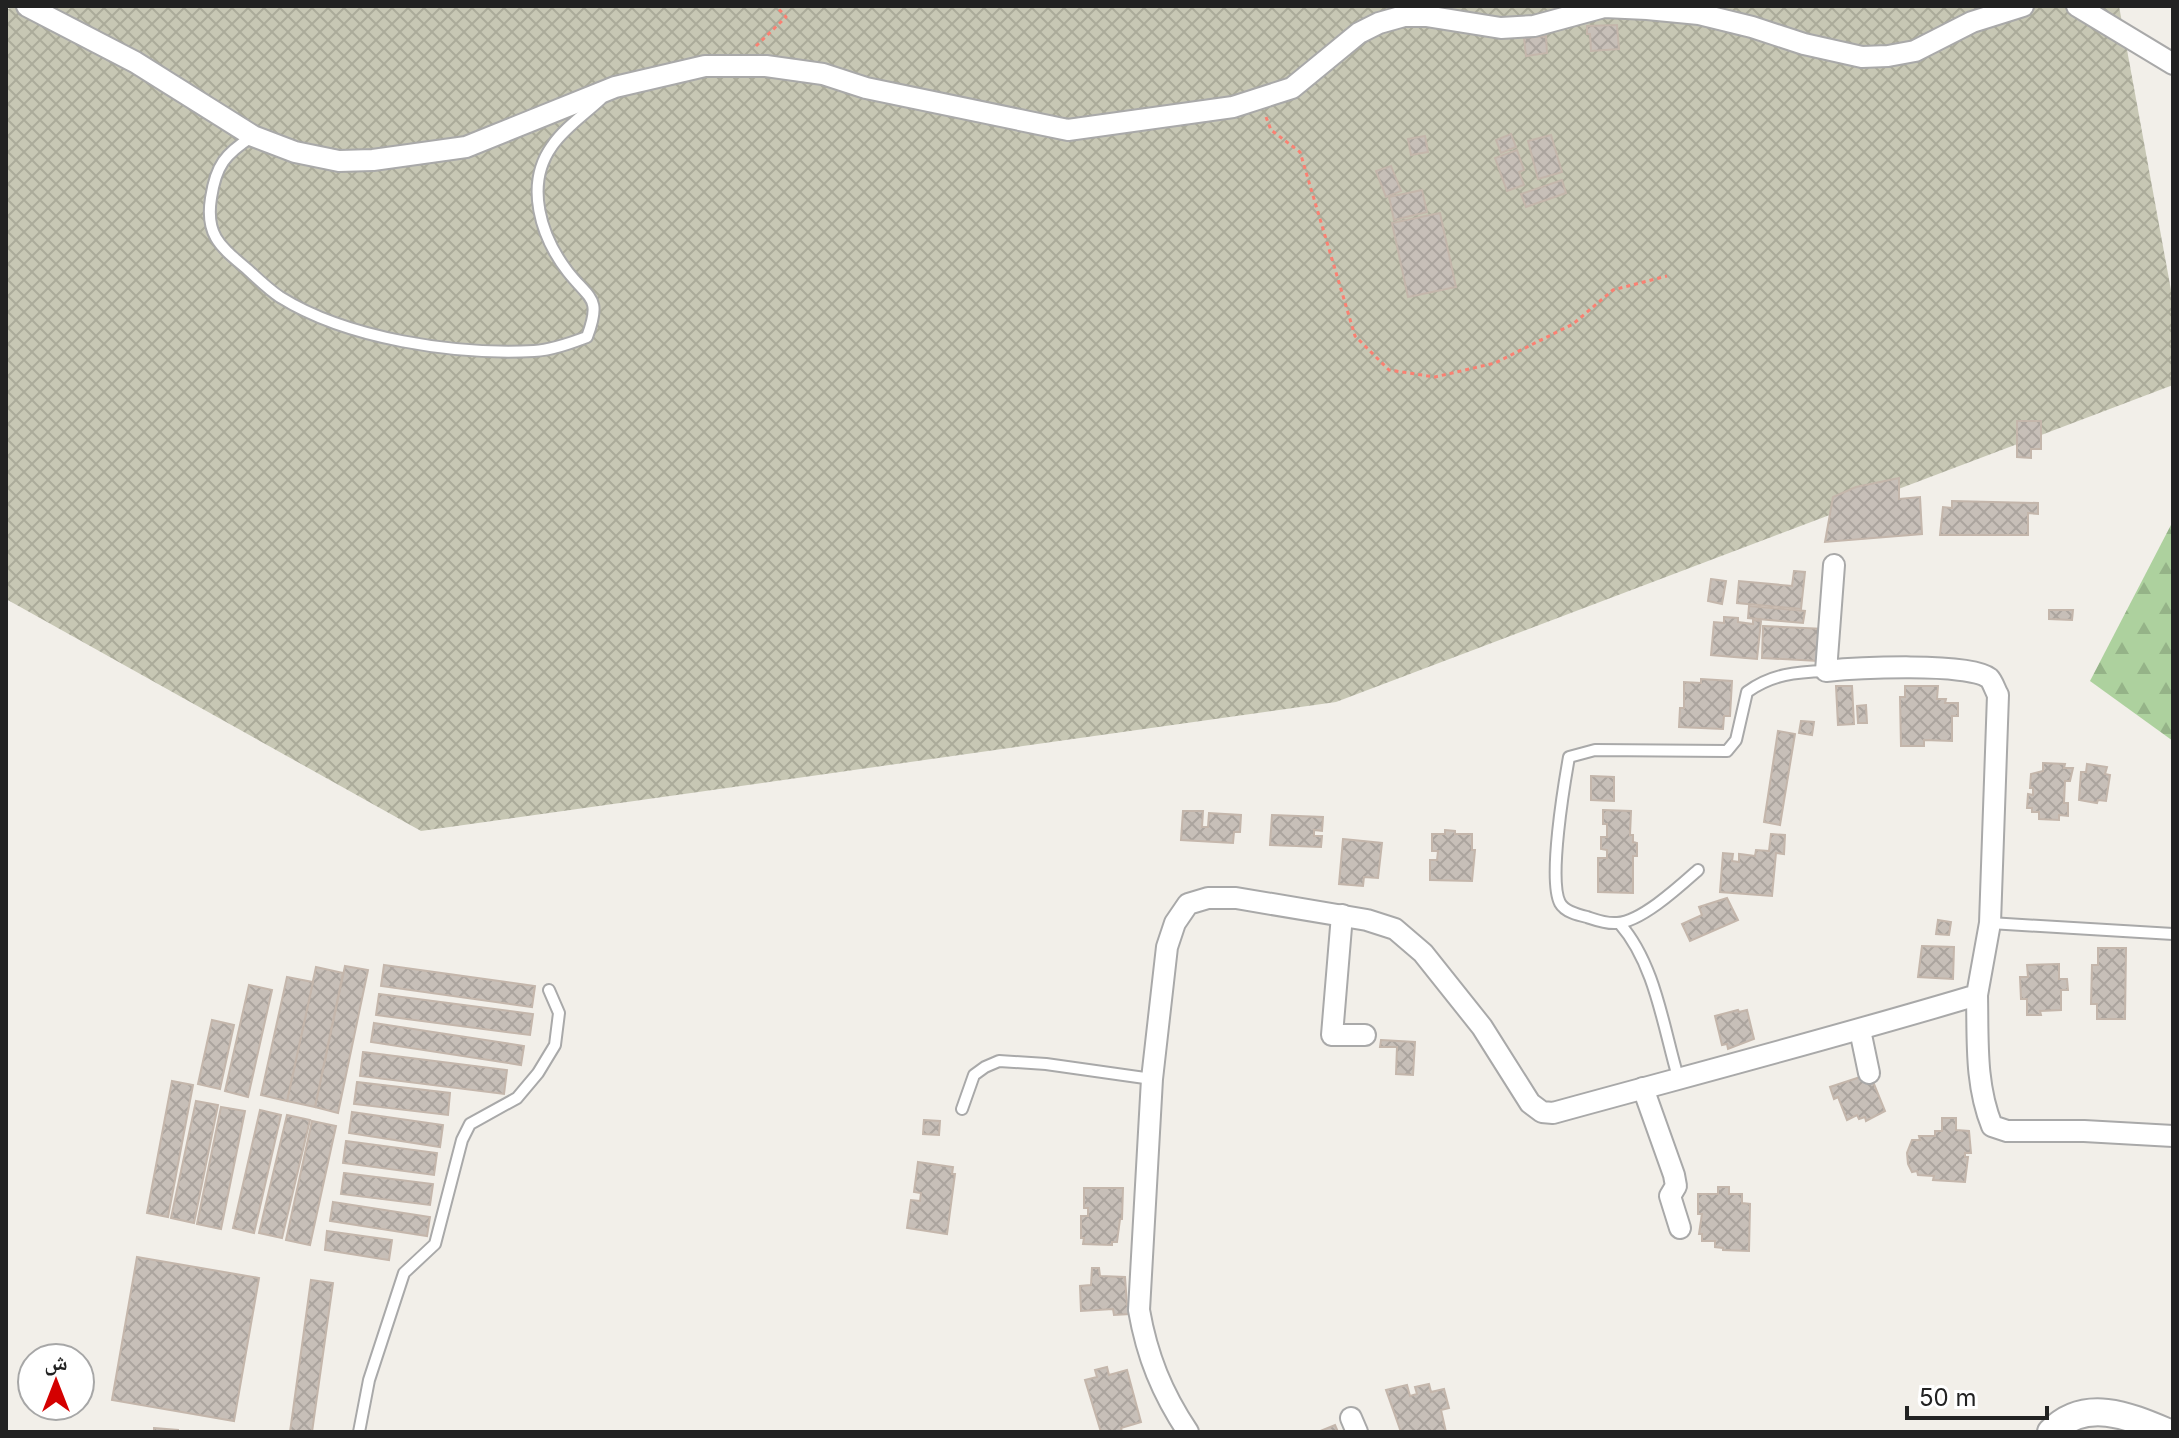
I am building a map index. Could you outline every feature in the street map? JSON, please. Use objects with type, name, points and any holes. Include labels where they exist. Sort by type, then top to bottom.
[{"type":"street","points":[[27,6],[135,62],[253,136],[295,152],[339,161],[466,147],[615,87],[705,66],[766,66],[823,74],[866,88],[1068,130],[1233,107],[1292,88],[1359,33],[1404,16],[1426,16],[1501,28],[1534,26],[1604,7],[1647,9],[1699,14],[1862,57],[1915,51],[1972,22],[2023,6]]},
{"type":"street","points":[[2077,6],[2173,64]]},
{"type":"street","points":[[1834,565],[1826,671],[1920,668],[1974,671],[1990,679],[1998,695],[1990,923],[1977,995],[1980,1085],[1992,1126],[2007,1131],[2173,1136]]},
{"type":"street","points":[[1188,1432],[1166,1395],[1146,1348],[1139,1310],[1152,1079],[1167,947],[1175,923],[1188,904],[1208,898],[1236,898],[1342,915],[1395,929],[1423,953],[1482,1027],[1530,1103],[1542,1112],[1553,1113],[1977,995]]},
{"type":"street","points":[[1342,915],[1332,1035],[1365,1035]]},
{"type":"street","points":[[1860,1030],[1869,1073]]},
{"type":"street","points":[[1643,1088],[1674,1175],[1676,1186],[1670,1196],[1680,1228]]},
{"type":"street","points":[[2051,1432],[2071,1416],[2100,1410],[2120,1414],[2167,1432]]},
{"type":"lane","points":[[253,136],[234,149],[219,165],[209,212],[213,235],[224,251],[279,296],[335,324],[382,337],[482,350],[537,351],[587,337],[594,309],[588,292],[569,273],[557,254],[542,221],[536,190],[542,163],[553,144],[615,87]]},
{"type":"lane","points":[[1698,870],[1662,902],[1620,924],[1572,913],[1561,904],[1557,849],[1569,757],[1595,750],[1727,751],[1736,740],[1747,692],[1763,681],[1789,672],[1826,671]]},
{"type":"lane","points":[[1990,923],[2173,934]]},
{"type":"lane","points":[[1620,924],[1634,940],[1645,965],[1678,1077]]},
{"type":"lane","points":[[359,1432],[369,1380],[404,1273],[435,1244],[462,1140],[470,1124],[517,1098],[538,1073],[555,1045],[559,1013],[549,990]]},
{"type":"lane","points":[[962,1109],[974,1075],[999,1061],[1046,1064],[1152,1079]]},
{"type":"path","points":[[736,66],[786,17],[776,6]]},
{"type":"path","points":[[1259,99],[1271,130],[1300,152],[1355,336],[1389,370],[1435,377],[1495,363],[1573,324],[1613,290],[1667,276]]},
{"type":"shaded area","points":[[14,6],[2119,6],[2173,301],[2173,385],[1336,702],[421,831],[6,599],[6,10]]},
{"type":"green space","points":[[2173,521],[2173,741],[2090,681]]},
{"type":"building","points":[[1617,25],[1619,49],[1591,51],[1587,26]]},
{"type":"building","points":[[1546,36],[1547,53],[1526,56],[1524,38]]},
{"type":"building","points":[[1511,134],[1516,147],[1501,153],[1496,140]]},
{"type":"building","points":[[1551,135],[1562,172],[1538,179],[1528,141]]},
{"type":"building","points":[[1425,136],[1428,152],[1411,155],[1408,139]]},
{"type":"building","points":[[1517,150],[1524,170],[1519,172],[1524,185],[1507,191],[1495,158]]},
{"type":"building","points":[[1391,166],[1401,191],[1386,197],[1376,171]]},
{"type":"building","points":[[1562,180],[1566,193],[1526,207],[1521,194]]},
{"type":"building","points":[[1422,190],[1427,212],[1394,220],[1389,197]]},
{"type":"building","points":[[1440,213],[1456,287],[1408,297],[1392,223]]},
{"type":"building","points":[[2017,421],[2041,421],[2041,449],[2031,449],[2031,458],[2017,457]]},
{"type":"building","points":[[1899,478],[1899,499],[1920,497],[1922,534],[1825,542],[1833,497],[1856,487]]},
{"type":"building","points":[[1952,501],[2038,503],[2038,514],[2028,513],[2028,535],[1940,535],[1943,507],[1952,508]]},
{"type":"building","points":[[1794,571],[1805,572],[1801,609],[1737,603],[1739,581],[1792,586]]},
{"type":"building","points":[[1711,579],[1726,581],[1722,604],[1708,601]]},
{"type":"building","points":[[1749,606],[1805,611],[1803,623],[1748,618]]},
{"type":"building","points":[[2049,610],[2073,610],[2072,620],[2049,619]]},
{"type":"building","points":[[1724,617],[1753,624],[1753,620],[1761,621],[1757,659],[1711,655],[1714,622],[1724,623]]},
{"type":"building","points":[[1763,626],[1824,629],[1818,661],[1762,658]]},
{"type":"building","points":[[1701,679],[1732,681],[1730,716],[1724,716],[1723,729],[1679,727],[1680,708],[1684,708],[1684,682],[1701,683]]},
{"type":"building","points":[[1836,686],[1852,686],[1854,724],[1838,725]]},
{"type":"building","points":[[1905,686],[1938,686],[1937,699],[1946,699],[1945,703],[1958,703],[1958,716],[1952,716],[1952,741],[1924,740],[1924,746],[1901,746],[1900,697],[1905,697]]},
{"type":"building","points":[[1866,705],[1867,723],[1858,723],[1857,706]]},
{"type":"building","points":[[1801,721],[1814,722],[1812,735],[1799,733]]},
{"type":"building","points":[[1778,731],[1795,734],[1780,825],[1764,822]]},
{"type":"building","points":[[2043,763],[2065,764],[2064,768],[2073,768],[2070,781],[2065,781],[2064,803],[2068,803],[2068,816],[2059,815],[2059,820],[2039,819],[2039,812],[2027,808],[2028,794],[2033,795],[2031,774],[2043,771]]},
{"type":"building","points":[[2087,764],[2107,767],[2105,774],[2110,775],[2106,801],[2079,800],[2081,772],[2086,772]]},
{"type":"building","points":[[1591,776],[1614,777],[1614,801],[1591,800]]},
{"type":"building","points":[[1603,810],[1631,811],[1630,835],[1637,843],[1637,856],[1633,856],[1633,893],[1598,892],[1598,858],[1607,858],[1607,850],[1601,849],[1601,837],[1607,837]]},
{"type":"building","points":[[1183,811],[1203,811],[1202,827],[1208,827],[1209,813],[1241,815],[1240,832],[1234,832],[1233,843],[1181,840]]},
{"type":"building","points":[[1272,815],[1323,817],[1322,831],[1314,830],[1314,836],[1322,836],[1321,847],[1270,845]]},
{"type":"building","points":[[1445,830],[1455,831],[1455,834],[1472,834],[1472,850],[1475,850],[1472,881],[1430,880],[1430,860],[1437,860],[1438,851],[1432,851],[1432,834],[1445,834]]},
{"type":"building","points":[[1771,834],[1785,835],[1784,854],[1776,853],[1772,896],[1720,892],[1723,853],[1733,854],[1732,861],[1739,862],[1739,854],[1755,856],[1756,850],[1769,851]]},
{"type":"building","points":[[1343,839],[1382,843],[1378,878],[1364,877],[1363,886],[1339,884]]},
{"type":"building","points":[[1727,898],[1738,920],[1690,941],[1682,924],[1702,915],[1699,907]]},
{"type":"building","points":[[1938,920],[1951,922],[1949,935],[1936,934]]},
{"type":"building","points":[[1922,946],[1954,947],[1953,979],[1918,977]]},
{"type":"building","points":[[2098,948],[2126,948],[2125,1019],[2097,1019],[2097,1004],[2091,1004],[2092,965],[2098,965]]},
{"type":"building","points":[[2059,964],[2059,979],[2067,979],[2068,990],[2061,990],[2061,1010],[2027,1015],[2027,999],[2021,999],[2020,977],[2028,977],[2027,965]]},
{"type":"building","points":[[384,965],[535,986],[532,1007],[381,986]]},
{"type":"building","points":[[345,966],[368,970],[338,1113],[315,1107]]},
{"type":"building","points":[[316,967],[343,973],[315,1107],[287,1101]]},
{"type":"building","points":[[287,977],[313,982],[287,1101],[261,1095]]},
{"type":"building","points":[[249,985],[272,990],[248,1097],[225,1091]]},
{"type":"building","points":[[379,994],[533,1014],[530,1035],[376,1015]]},
{"type":"building","points":[[1747,1010],[1754,1039],[1728,1049],[1727,1044],[1722,1045],[1715,1016]]},
{"type":"building","points":[[212,1020],[234,1025],[220,1089],[198,1084]]},
{"type":"building","points":[[374,1023],[524,1046],[521,1065],[371,1042]]},
{"type":"building","points":[[1381,1040],[1415,1042],[1413,1075],[1396,1074],[1397,1047],[1380,1047]]},
{"type":"building","points":[[363,1052],[507,1070],[504,1094],[360,1076]]},
{"type":"building","points":[[1863,1076],[1872,1079],[1885,1111],[1866,1121],[1865,1117],[1859,1119],[1857,1115],[1847,1120],[1838,1097],[1834,1099],[1830,1087]]},
{"type":"building","points":[[172,1081],[193,1085],[168,1217],[147,1213]]},
{"type":"building","points":[[357,1082],[450,1093],[448,1115],[354,1104]]},
{"type":"building","points":[[196,1101],[218,1105],[194,1223],[171,1218]]},
{"type":"building","points":[[221,1107],[245,1111],[221,1229],[197,1224]]},
{"type":"building","points":[[260,1110],[281,1115],[254,1233],[233,1228]]},
{"type":"building","points":[[352,1112],[443,1125],[440,1147],[349,1133]]},
{"type":"building","points":[[287,1115],[310,1120],[282,1238],[259,1233]]},
{"type":"building","points":[[1942,1118],[1956,1118],[1956,1130],[1969,1131],[1971,1153],[1965,1153],[1968,1157],[1965,1182],[1933,1180],[1934,1176],[1912,1172],[1908,1164],[1907,1153],[1912,1140],[1920,1140],[1919,1136],[1935,1136],[1935,1131],[1942,1131]]},
{"type":"building","points":[[924,1120],[940,1121],[939,1135],[923,1134]]},
{"type":"building","points":[[312,1121],[336,1126],[310,1245],[286,1240]]},
{"type":"building","points":[[346,1141],[437,1153],[434,1175],[343,1163]]},
{"type":"building","points":[[918,1162],[953,1167],[952,1174],[955,1174],[947,1234],[907,1228],[911,1200],[920,1201],[921,1193],[914,1192]]},
{"type":"building","points":[[344,1173],[433,1184],[430,1205],[341,1194]]},
{"type":"building","points":[[1718,1187],[1729,1187],[1729,1194],[1742,1194],[1742,1203],[1750,1204],[1749,1251],[1723,1250],[1715,1247],[1715,1241],[1702,1241],[1698,1194],[1718,1194]]},
{"type":"building","points":[[1084,1188],[1123,1188],[1122,1219],[1117,1242],[1112,1242],[1112,1245],[1083,1244],[1081,1216],[1088,1216],[1088,1208],[1084,1208]]},
{"type":"building","points":[[333,1202],[430,1217],[427,1236],[330,1221]]},
{"type":"building","points":[[327,1231],[392,1240],[389,1260],[325,1250]]},
{"type":"building","points":[[137,1257],[259,1278],[234,1421],[112,1400]]},
{"type":"building","points":[[1092,1268],[1099,1268],[1100,1276],[1125,1277],[1130,1314],[1114,1315],[1113,1309],[1081,1311],[1080,1286],[1091,1285]]},
{"type":"building","points":[[311,1280],[333,1283],[312,1432],[290,1432]]},
{"type":"building","points":[[1107,1367],[1109,1375],[1127,1370],[1141,1422],[1121,1428],[1122,1432],[1101,1432],[1085,1380],[1097,1377],[1095,1370]]},
{"type":"building","points":[[1429,1384],[1431,1392],[1444,1389],[1449,1408],[1441,1410],[1446,1432],[1401,1432],[1386,1390],[1407,1385],[1410,1396],[1417,1394],[1415,1387]]},
{"type":"building","points":[[1335,1425],[1338,1432],[1318,1432]]},
{"type":"building","points":[[154,1428],[178,1430],[178,1432],[154,1432]]}]
